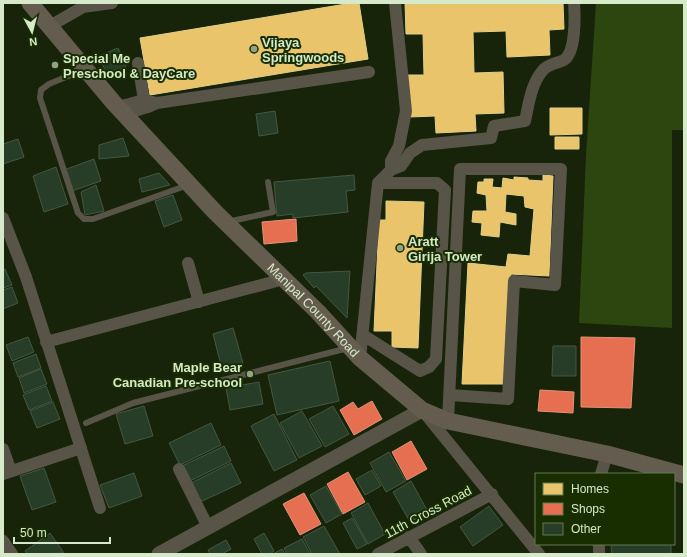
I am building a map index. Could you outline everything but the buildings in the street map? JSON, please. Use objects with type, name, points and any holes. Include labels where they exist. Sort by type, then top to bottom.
[{"type":"main road","name":"Manipal County Road","points":[[30,3],[121,111],[226,222],[318,312],[355,352],[422,410],[448,421],[607,454],[684,475]]},
{"type":"street","points":[[50,26],[83,7],[112,3]]},
{"type":"street","points":[[391,170],[391,161],[399,146],[406,111],[395,3]]},
{"type":"street","points":[[355,352],[363,334],[378,183],[391,170],[401,166],[410,153],[422,145],[491,138],[494,126],[525,121],[535,82],[545,68],[565,59],[572,45],[574,3]]},
{"type":"street","points":[[138,63],[144,100]]},
{"type":"street","points":[[121,111],[148,108],[157,103],[369,72]]},
{"type":"street","points":[[121,111],[144,100],[157,103]]},
{"type":"street","points":[[399,146],[410,153]]},
{"type":"street","points":[[448,421],[460,169],[561,169],[555,285],[514,281],[508,399],[450,395]]},
{"type":"street","points":[[363,334],[420,371],[429,367],[436,359],[445,190],[437,183],[378,183]]},
{"type":"street","points":[[3,218],[26,277],[100,508]]},
{"type":"street","points":[[188,263],[199,302]]},
{"type":"street","points":[[46,342],[284,279]]},
{"type":"street","points":[[159,554],[422,410],[492,494],[539,554]]},
{"type":"street","points":[[3,449],[7,473],[81,448]]},
{"type":"street","points":[[601,473],[607,454]]},
{"type":"street","points":[[179,469],[208,527]]},
{"type":"street","name":"11th Cross Road","points":[[378,554],[492,494]]},
{"type":"street","points":[[409,537],[421,554]]},
{"type":"street","points":[[3,541],[12,554]]},
{"type":"lane","points":[[86,68],[49,84],[41,90],[40,98],[78,213],[84,219],[94,219],[190,184]]},
{"type":"lane","points":[[226,222],[273,212],[268,182]]},
{"type":"lane","points":[[86,423],[133,403],[355,352]]},
{"type":"green space","points":[[596,3],[684,3],[684,130],[672,130],[672,328],[579,323],[586,155]]},
{"type":"place","name":"Vijaya Springwoods","points":[[254,49]]},
{"type":"place","name":"Special Me Preschool & DayCare","points":[[55,65]]},
{"type":"place","name":"Aratt Girija Tower","points":[[400,248]]},
{"type":"place","name":"Maple Bear Canadian Pre-school","points":[[250,374]]}]
